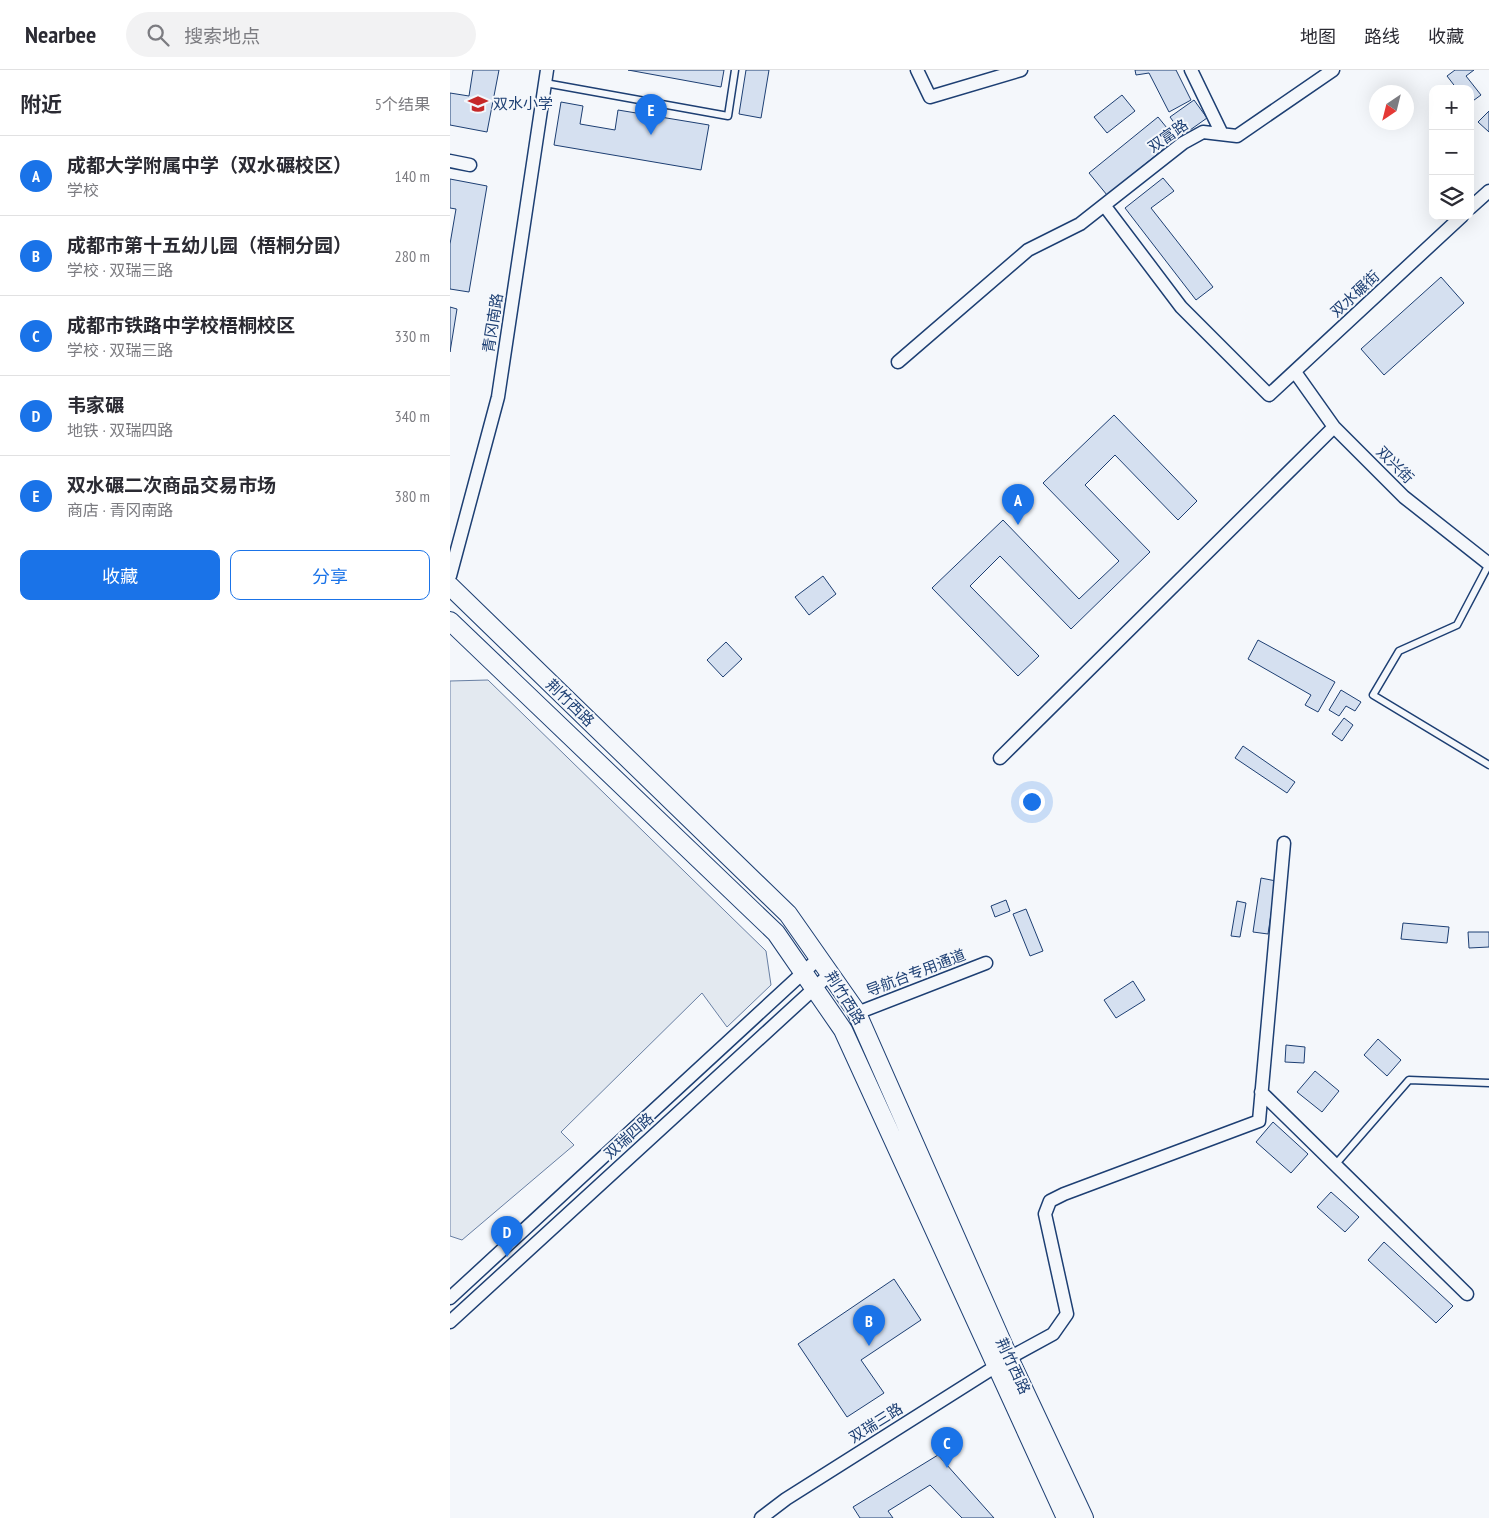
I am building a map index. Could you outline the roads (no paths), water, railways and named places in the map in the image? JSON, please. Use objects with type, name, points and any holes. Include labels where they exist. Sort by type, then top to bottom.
[{"type":"main road","name":"荆竹西路","points":[[450,586],[788,914],[857,1013],[1066,1518]]},
{"type":"main road","name":"荆竹西路","points":[[450,621],[776,933],[815,988],[843,1030],[1003,1362],[1084,1518]]},
{"type":"street","name":"青冈南路","points":[[450,576],[498,398],[547,70]]},
{"type":"street","points":[[917,70],[930,97],[1021,70]]},
{"type":"street","points":[[1190,70],[1222,134]]},
{"type":"street","name":"双富路","points":[[898,362],[1028,250],[1080,224],[1182,143],[1203,132],[1237,136],[1333,70]]},
{"type":"street","points":[[450,161],[470,165]]},
{"type":"street","points":[[1474,204],[1489,191]]},
{"type":"street","name":"双水碾街","points":[[1104,204],[1181,307],[1269,395],[1458,220]]},
{"type":"street","name":"双兴街","points":[[1296,372],[1334,426],[1404,497],[1489,564]]},
{"type":"street","points":[[1000,758],[1334,426]]},
{"type":"street","points":[[1284,842],[1261,1092],[1467,1294]]},
{"type":"street","name":"双瑞四路","points":[[450,1298],[819,958]]},
{"type":"street","name":"导航台专用通道","points":[[857,1013],[986,963]]},
{"type":"street","name":"双瑞四路","points":[[450,1322],[830,974]]},
{"type":"street","name":"双瑞三路","points":[[761,1518],[786,1499],[1003,1362],[1053,1334],[1067,1314],[1045,1214],[1050,1202],[1064,1194],[1259,1121],[1261,1092]]},
{"type":"lane","points":[[545,83],[728,116],[736,70]]},
{"type":"lane","points":[[1489,564],[1457,625],[1399,651],[1373,695],[1489,765]]},
{"type":"lane","points":[[1336,1165],[1409,1080],[1489,1083]]},
{"type":"place","name":"双水小学","points":[[478,104]]},
{"type":"place","name":"双水碾二次商品交易市场","points":[[651,135]]},
{"type":"place","name":"成都大学附属中学（双水碾校区）","points":[[1018,525]]},
{"type":"place","name":"韦家碾","points":[[507,1257]]},
{"type":"place","name":"成都市第十五幼儿园（梧桐分园）","points":[[869,1346]]},
{"type":"place","name":"成都市铁路中学校梧桐校区","points":[[947,1468]]}]
